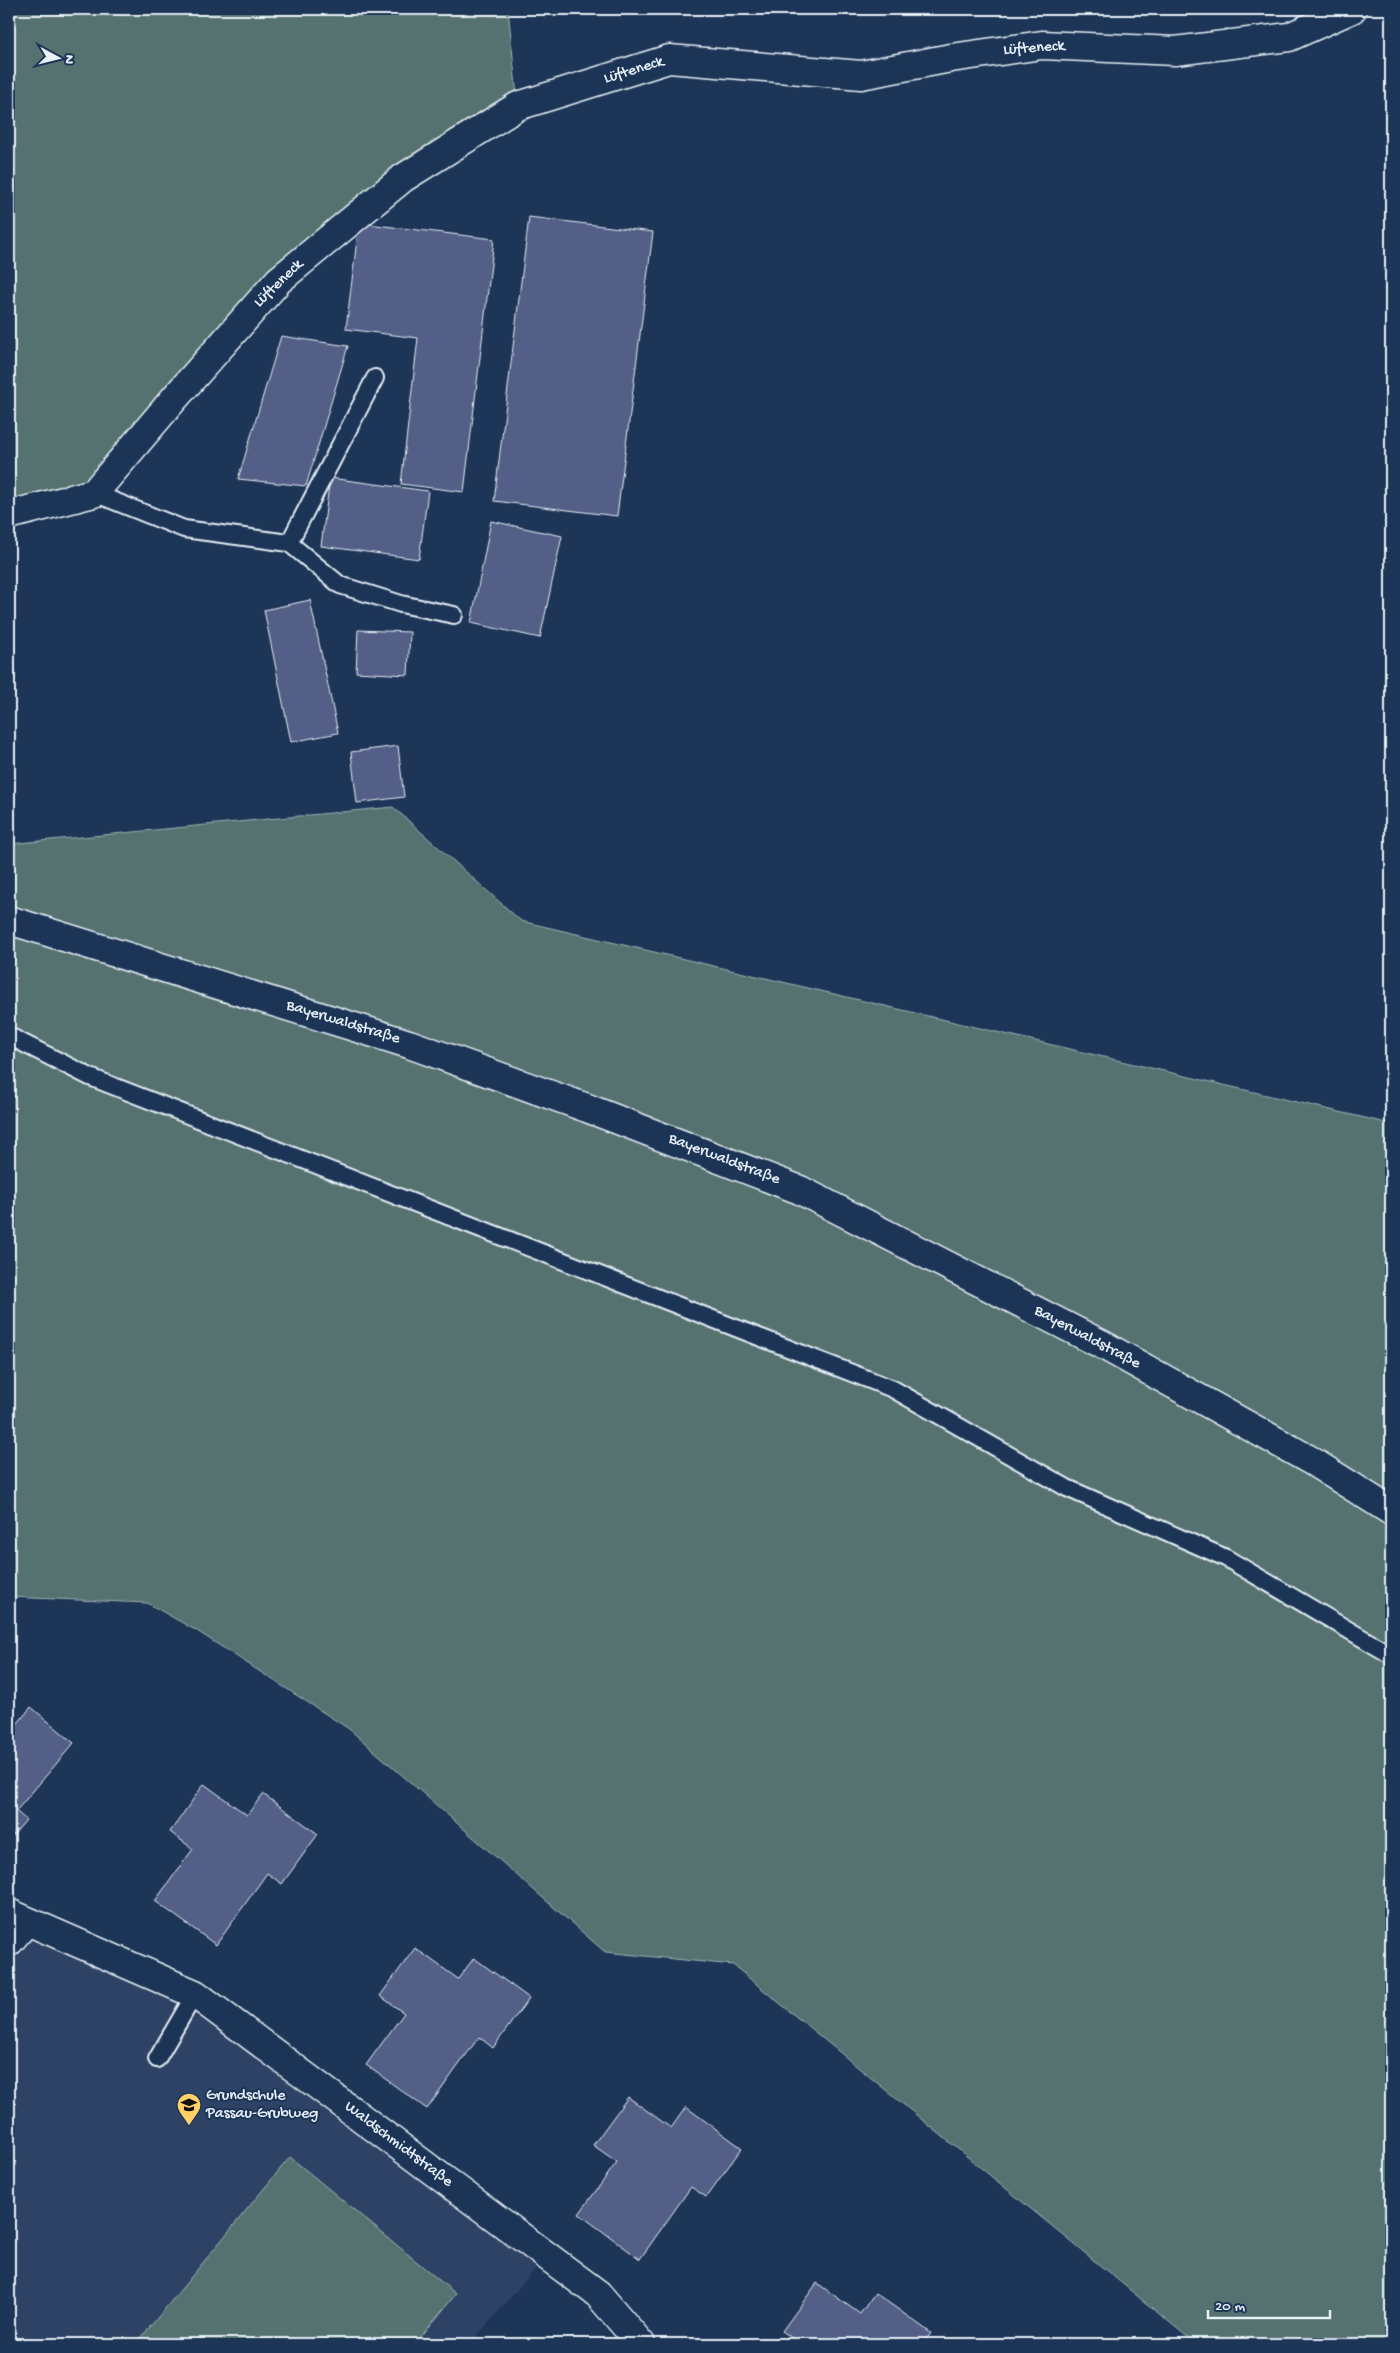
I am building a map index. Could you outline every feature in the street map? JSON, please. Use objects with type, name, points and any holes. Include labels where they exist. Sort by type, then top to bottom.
[{"type":"street","name":"Lüfteneck","points":[[94,493],[279,280],[403,178],[518,106],[669,59],[861,75],[952,58],[1042,45],[1175,51],[1289,37],[1352,9]]},
{"type":"street","points":[[9,515],[94,493]]},
{"type":"street","name":"Bayerwaldstraße","points":[[9,920],[409,1044],[587,1108],[800,1190],[1103,1345],[1310,1460],[1391,1511]]},
{"type":"street","name":"Waldschmidtstraße","points":[[9,1942],[18,1917],[195,1994],[598,2294],[641,2344]]},
{"type":"lane","points":[[289,543],[375,378]]},
{"type":"lane","points":[[94,493],[184,529],[289,543],[340,585],[401,604],[454,616]]},
{"type":"lane","points":[[9,1036],[90,1077],[893,1389],[1067,1488],[1226,1558],[1391,1655]]},
{"type":"lane","points":[[157,2059],[195,1994]]},
{"type":"shaded area","name":"Grundschule Passau-Grubweg","points":[[27,1924],[195,1992],[544,2259],[470,2344],[9,2344],[9,1945]]},
{"type":"green space","points":[[9,9],[508,9],[518,106],[279,280],[94,493],[9,515]]},
{"type":"green space","points":[[393,807],[521,921],[1391,1124],[1391,2344],[1196,2344],[733,1965],[605,1952],[349,1729],[197,1631],[147,1603],[9,1597],[9,844]]},
{"type":"green space","points":[[290,2157],[456,2294],[415,2344],[136,2344]]},
{"type":"building","points":[[529,217],[653,232],[617,516],[494,501]]},
{"type":"building","points":[[359,223],[494,239],[464,492],[401,484],[418,338],[346,329]]},
{"type":"building","points":[[281,336],[348,346],[306,486],[238,479]]},
{"type":"building","points":[[330,478],[428,491],[419,559],[321,546]]},
{"type":"building","points":[[491,521],[562,536],[540,638],[471,623]]},
{"type":"building","points":[[310,600],[338,733],[291,742],[264,610]]},
{"type":"building","points":[[358,630],[410,632],[408,675],[356,672]]},
{"type":"building","points":[[398,746],[404,797],[357,803],[351,752]]},
{"type":"building","points":[[31,1707],[74,1743],[16,1811],[26,1820],[9,1840],[9,1726],[13,1729]]},
{"type":"building","points":[[204,1784],[247,1815],[263,1794],[318,1834],[282,1884],[267,1873],[216,1945],[155,1901],[193,1849],[170,1832]]},
{"type":"building","points":[[415,1948],[458,1979],[474,1958],[529,1998],[493,2048],[479,2037],[427,2109],[366,2065],[404,2013],[380,1996]]},
{"type":"building","points":[[628,2097],[671,2128],[686,2107],[742,2148],[706,2197],[691,2187],[640,2259],[579,2214],[617,2162],[593,2145]]},
{"type":"building","points":[[817,2283],[860,2314],[875,2293],[931,2333],[923,2344],[801,2344],[782,2331]]},
{"type":"place","name":"Grundschule Passau-Grubweg","points":[[189,2126]]}]
